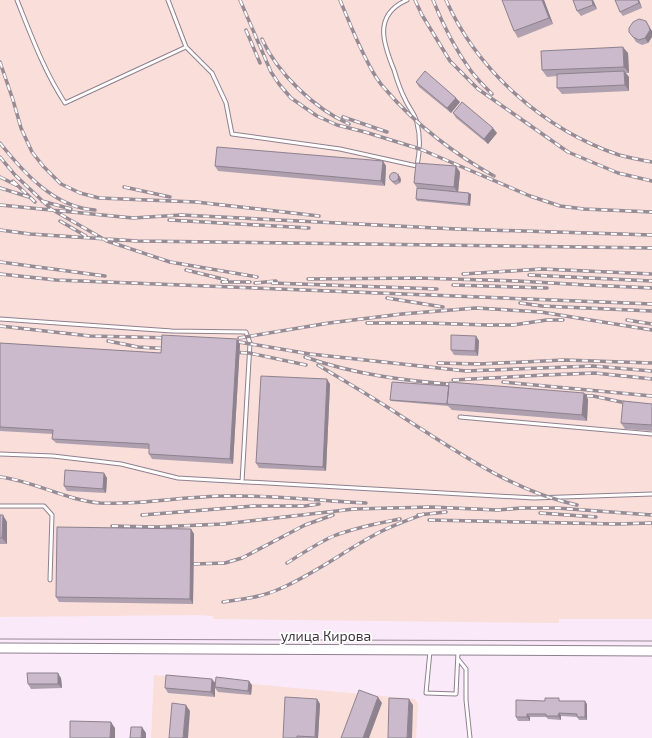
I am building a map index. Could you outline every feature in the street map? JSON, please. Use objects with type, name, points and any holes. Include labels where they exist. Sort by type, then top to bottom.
[{"type":"main road","name":"улица Кирова","points":[[0,648],[430,651],[458,655],[652,651]]},
{"type":"lane","points":[[17,0],[41,59],[54,86],[65,103],[186,47]]},
{"type":"lane","points":[[168,0],[186,47],[212,73],[226,103],[232,134],[340,149],[417,166],[420,149],[417,122],[404,97],[385,46],[383,25],[388,15],[402,2],[407,0]]},
{"type":"lane","points":[[0,319],[172,331],[246,332],[250,343],[242,482]]},
{"type":"lane","points":[[460,418],[652,434]]},
{"type":"lane","points":[[0,454],[53,456],[121,464],[178,478],[242,482],[534,498],[652,494]]},
{"type":"lane","points":[[0,506],[44,506],[52,515],[50,580]]},
{"type":"lane","points":[[430,651],[426,693],[456,694],[458,655]]},
{"type":"lane","points":[[458,655],[466,669],[466,700],[470,738]]},
{"type":"shaded area","points":[[0,0],[652,0],[652,619],[559,619],[559,623],[213,619],[213,616],[198,615],[0,617]]},
{"type":"shaded area","points":[[154,675],[415,699],[418,704],[416,738],[151,738]]},
{"type":"building","points":[[502,0],[542,0],[549,18],[514,31]]},
{"type":"building","points":[[573,0],[592,0],[593,5],[577,11]]},
{"type":"building","points":[[615,0],[638,0],[639,3],[620,12]]},
{"type":"building","points":[[639,19],[646,21],[650,30],[645,38],[639,40],[633,37],[629,32],[629,28],[633,22]]},
{"type":"building","points":[[623,47],[624,67],[542,70],[541,51]]},
{"type":"building","points":[[425,71],[456,98],[447,108],[416,82]]},
{"type":"building","points":[[624,71],[625,85],[557,88],[557,74]]},
{"type":"building","points":[[462,102],[493,128],[484,139],[453,113]]},
{"type":"building","points":[[217,147],[383,161],[381,181],[215,166]]},
{"type":"building","points":[[416,163],[456,166],[454,187],[414,183]]},
{"type":"building","points":[[394,172],[399,177],[394,182],[389,177]]},
{"type":"building","points":[[417,188],[469,193],[468,204],[416,199]]},
{"type":"building","points":[[162,335],[237,339],[230,459],[149,454],[149,444],[52,439],[53,430],[0,427],[0,343],[161,353]]},
{"type":"building","points":[[451,335],[476,336],[475,351],[451,350]]},
{"type":"building","points":[[261,376],[327,379],[323,467],[256,463]]},
{"type":"building","points":[[392,382],[449,386],[447,404],[390,400]]},
{"type":"building","points":[[449,382],[584,393],[582,415],[447,404]]},
{"type":"building","points":[[623,401],[652,404],[652,425],[621,423]]},
{"type":"building","points":[[65,470],[104,473],[103,489],[64,486]]},
{"type":"building","points":[[0,515],[3,515],[2,538],[0,538]]},
{"type":"building","points":[[57,527],[191,529],[190,599],[56,597]]},
{"type":"building","points":[[27,673],[58,673],[58,684],[28,684]]},
{"type":"building","points":[[166,675],[212,679],[211,692],[165,688]]},
{"type":"building","points":[[216,677],[249,681],[248,691],[215,687]]},
{"type":"building","points":[[359,690],[378,697],[363,738],[341,738]]},
{"type":"building","points":[[285,697],[317,699],[315,737],[297,736],[297,738],[283,738]]},
{"type":"building","points":[[389,698],[409,699],[407,738],[388,738]]},
{"type":"building","points":[[545,698],[559,698],[559,701],[585,701],[585,717],[577,717],[577,714],[559,713],[558,716],[546,716],[546,714],[527,714],[527,717],[516,717],[516,700],[545,701]]},
{"type":"building","points":[[172,703],[186,705],[183,738],[169,738]]},
{"type":"building","points":[[70,721],[111,722],[110,738],[70,738]]},
{"type":"building","points":[[131,727],[142,727],[141,738],[130,738]]},
{"type":"tram line","points":[[0,639],[652,641]]},
{"type":"railway","points":[[240,0],[271,72],[291,98],[317,116],[337,125],[420,149],[530,196],[560,206],[584,209],[652,212]]},
{"type":"railway","points":[[340,0],[356,39],[377,79],[384,88],[423,127],[465,159],[494,176]]},
{"type":"railway","points":[[415,0],[422,15],[450,61],[478,89],[568,152],[618,173],[652,181]]},
{"type":"railway","points":[[433,0],[445,28],[465,63],[492,94]]},
{"type":"railway","points":[[446,0],[476,51],[495,74],[540,114],[565,130],[592,144],[619,155],[652,162]]},
{"type":"railway","points":[[246,30],[260,63]]},
{"type":"railway","points":[[262,39],[277,65],[298,89],[323,109],[349,124]]},
{"type":"railway","points":[[0,62],[21,128],[32,152],[43,166],[61,184],[80,193],[99,198],[196,202],[319,216]]},
{"type":"railway","points":[[343,117],[387,132]]},
{"type":"railway","points":[[0,143],[19,165],[41,187],[53,196],[80,208],[95,210]]},
{"type":"railway","points":[[0,157],[15,175],[51,209],[107,241],[170,262],[257,277]]},
{"type":"railway","points":[[0,177],[18,186]]},
{"type":"railway","points":[[13,181],[35,202]]},
{"type":"railway","points":[[124,187],[170,197]]},
{"type":"railway","points":[[0,188],[29,197]]},
{"type":"railway","points":[[42,201],[71,209]]},
{"type":"railway","points":[[0,205],[133,218],[181,215],[456,229],[652,235]]},
{"type":"railway","points":[[169,220],[309,228]]},
{"type":"railway","points":[[60,221],[86,236]]},
{"type":"railway","points":[[0,230],[30,234],[137,241],[652,248]]},
{"type":"railway","points":[[0,262],[105,276]]},
{"type":"railway","points":[[463,274],[542,269],[652,274]]},
{"type":"railway","points":[[186,270],[227,280]]},
{"type":"railway","points":[[0,274],[56,280],[652,304]]},
{"type":"railway","points":[[529,275],[652,281]]},
{"type":"railway","points":[[308,279],[418,278],[517,281],[652,288]]},
{"type":"railway","points":[[255,283],[276,281]]},
{"type":"railway","points":[[222,282],[250,282]]},
{"type":"railway","points":[[272,283],[437,289]]},
{"type":"railway","points":[[453,285],[547,288]]},
{"type":"railway","points":[[387,298],[443,307]]},
{"type":"railway","points":[[520,303],[542,306],[652,311]]},
{"type":"railway","points":[[239,338],[329,323],[402,314],[476,308],[541,312],[652,330]]},
{"type":"railway","points":[[367,323],[513,325],[547,320],[563,320]]},
{"type":"railway","points":[[627,320],[652,324]]},
{"type":"railway","points":[[0,326],[90,336],[173,338]]},
{"type":"railway","points":[[227,340],[310,354],[466,371],[593,366],[652,371]]},
{"type":"railway","points":[[108,341],[138,347],[171,349]]},
{"type":"railway","points":[[229,352],[249,353],[306,365]]},
{"type":"railway","points":[[305,357],[362,373],[460,385]]},
{"type":"railway","points":[[438,363],[479,364],[564,360],[652,363]]},
{"type":"railway","points":[[318,365],[464,456],[507,480],[553,499],[577,505]]},
{"type":"railway","points":[[453,380],[595,373],[652,379]]},
{"type":"railway","points":[[503,382],[652,396]]},
{"type":"railway","points":[[575,395],[593,396],[626,403],[652,406]]},
{"type":"railway","points":[[0,477],[25,482],[74,498],[100,503],[132,503],[211,496],[279,497],[366,503]]},
{"type":"railway","points":[[142,515],[254,506],[305,506],[319,504]]},
{"type":"railway","points":[[112,526],[156,527],[223,524],[354,509],[431,507],[497,510],[557,508],[652,515]]},
{"type":"railway","points":[[418,515],[446,512]]},
{"type":"railway","points":[[540,513],[596,517]]},
{"type":"railway","points":[[223,602],[257,597],[277,590],[316,570],[378,533],[424,514]]},
{"type":"railway","points":[[194,564],[225,563],[242,558],[305,525],[333,515]]},
{"type":"railway","points":[[287,563],[317,544],[336,535],[351,530],[400,519]]},
{"type":"railway","points":[[429,520],[616,524],[652,523]]}]
